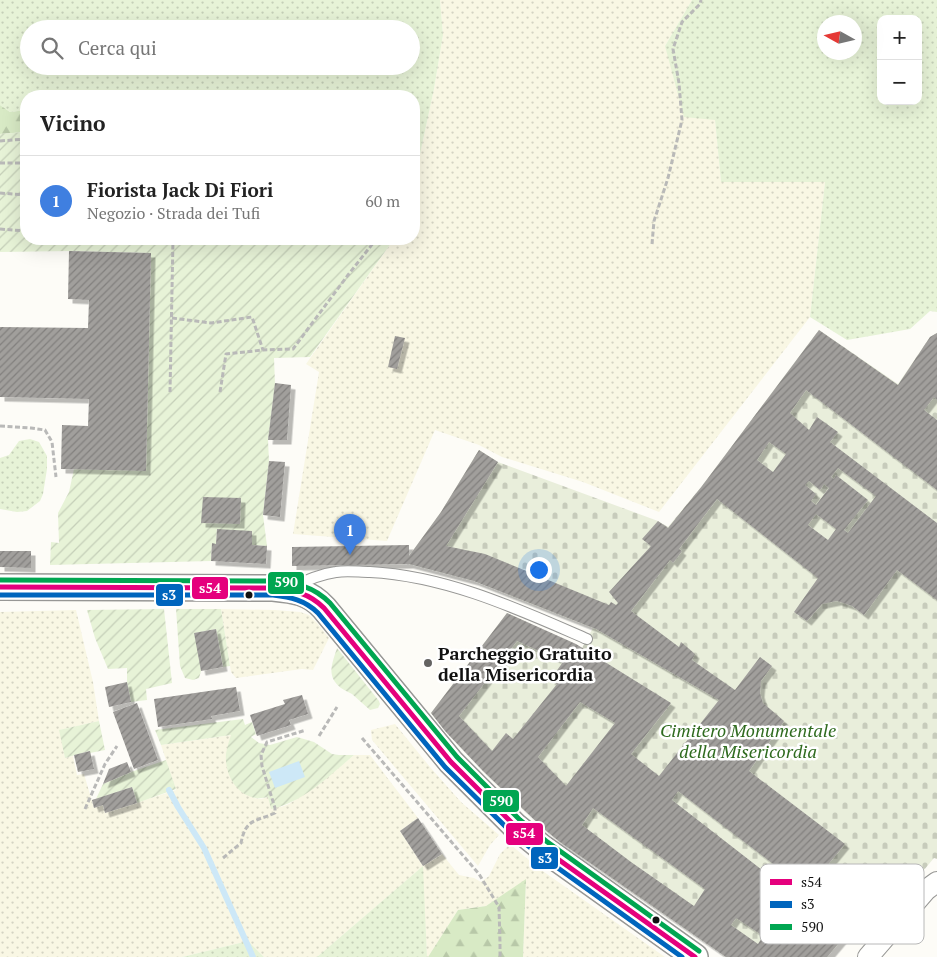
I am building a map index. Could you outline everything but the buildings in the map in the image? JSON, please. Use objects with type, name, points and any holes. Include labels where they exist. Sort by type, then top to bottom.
[{"type":"street","points":[[0,587],[273,588],[306,594],[319,602],[451,762],[515,826],[541,847],[695,957]]},
{"type":"street","points":[[924,892],[937,882]]},
{"type":"street","points":[[868,957],[879,944]]},
{"type":"lane","points":[[287,590],[314,577],[338,572],[387,573],[419,578],[513,606],[587,639]]},
{"type":"path","points":[[652,244],[654,221],[668,178],[682,120],[679,83],[673,50],[682,22],[700,4],[701,0]]},
{"type":"path","points":[[0,141],[20,139]]},
{"type":"path","points":[[0,163],[20,163]]},
{"type":"path","points":[[0,193],[20,195]]},
{"type":"path","points":[[0,229],[20,231]]},
{"type":"path","points":[[170,392],[173,245]]},
{"type":"path","points":[[220,392],[226,354],[293,349],[372,245]]},
{"type":"path","points":[[172,318],[211,323],[252,317],[263,350]]},
{"type":"path","points":[[0,426],[45,430],[52,442],[56,478]]},
{"type":"path","points":[[319,736],[337,707]]},
{"type":"path","points":[[222,858],[241,843],[247,825],[275,813],[262,766],[261,755],[267,742],[306,730]]},
{"type":"path","points":[[362,738],[479,874],[499,907],[500,957]]},
{"type":"path","points":[[85,809],[105,764],[117,746]]},
{"type":"shaded area","points":[[440,0],[692,0],[665,46],[715,120],[721,182],[825,182],[810,317],[659,512],[583,482],[502,457],[479,445],[435,430],[387,541],[293,534],[319,372],[306,364],[390,245],[420,245],[420,154],[443,35]]},
{"type":"shaded area","points":[[221,609],[300,612],[309,615],[329,638],[313,670],[302,669],[236,678],[231,672]]},
{"type":"shaded area","points":[[76,610],[93,682],[99,721],[60,730],[65,758],[73,756],[77,775],[84,774],[94,808],[103,805],[105,813],[176,790],[161,745],[232,735],[229,742],[254,798],[268,797],[281,807],[289,804],[318,785],[354,755],[370,755],[418,818],[400,831],[423,866],[442,854],[459,875],[474,878],[481,882],[489,876],[500,854],[510,844],[537,867],[665,957],[523,957],[526,880],[486,906],[458,910],[427,957],[422,867],[317,957],[264,957],[248,941],[182,957],[0,957],[0,612]]},
{"type":"shaded area","points":[[395,724],[461,802],[499,835],[490,845],[478,866],[372,740],[371,730]]},
{"type":"green space","points":[[0,0],[440,0],[443,35],[420,154],[420,90],[20,90],[20,111],[10,112],[0,105]]},
{"type":"green space","points":[[692,0],[937,0],[937,312],[930,311],[910,329],[847,340],[810,317],[825,182],[721,182],[715,120],[684,117],[665,46]]},
{"type":"green space","points":[[0,105],[10,112],[20,111],[20,132],[0,134]]},
{"type":"green space","points":[[20,132],[20,245],[390,245],[310,357],[274,358],[275,384],[268,440],[269,461],[263,515],[267,546],[252,545],[217,529],[216,544],[212,544],[211,561],[50,565],[51,542],[59,543],[58,513],[69,492],[74,469],[146,470],[151,253],[0,252],[0,134]]},
{"type":"green space","name":"Cimitero Monumentale della Misericordia","points":[[819,330],[898,384],[930,337],[937,333],[937,859],[934,858],[924,870],[924,864],[760,864],[760,944],[838,944],[827,957],[726,957],[560,842],[527,813],[458,745],[431,713],[507,613],[582,648],[593,628],[474,581],[409,564],[409,556],[441,512],[479,450],[498,462],[658,521],[668,527],[702,486]]},
{"type":"green space","points":[[30,439],[39,442],[47,456],[47,469],[40,501],[27,511],[17,512],[0,509],[0,458],[9,455],[19,441]]},
{"type":"green space","points":[[164,609],[172,683],[146,689],[147,700],[131,702],[127,682],[127,668],[108,669],[95,638],[87,610]]},
{"type":"green space","points":[[176,609],[221,609],[230,666],[223,667],[216,629],[195,633],[201,671],[199,678],[193,680],[185,678],[180,666]]},
{"type":"green space","points":[[337,648],[379,701],[378,708],[370,710],[352,694],[341,688],[333,679],[333,659]]},
{"type":"green space","points":[[243,719],[245,725],[252,722],[256,734],[251,737],[259,743],[270,745],[297,737],[314,742],[332,754],[354,755],[316,787],[294,801],[271,809],[268,797],[250,797],[236,787],[232,780],[226,763],[227,746],[231,735],[161,745],[155,730]]},
{"type":"green space","points":[[99,721],[105,750],[90,753],[89,751],[65,758],[59,730]]},
{"type":"green space","points":[[166,760],[176,789],[137,803],[132,787],[96,799],[103,784]]},
{"type":"green space","points":[[423,866],[427,957],[317,957]]},
{"type":"green space","points":[[526,879],[523,957],[428,957],[458,910],[486,906]]},
{"type":"green space","points":[[248,941],[264,957],[182,957]]},
{"type":"water","points":[[299,761],[305,777],[275,788],[269,772]]},
{"type":"waterway","points":[[169,790],[204,848],[253,957]]},
{"type":"transit line","name":"590","points":[[0,580],[273,581],[297,584],[311,589],[330,603],[457,757],[520,820],[546,841],[699,951]]},
{"type":"transit line","name":"s54","points":[[0,587],[273,588],[294,591],[313,599],[324,608],[451,762],[515,826],[541,847],[695,957]]},
{"type":"transit line","name":"s3","points":[[0,595],[273,595],[303,602],[318,613],[445,767],[510,831],[537,853],[682,957]]},
{"type":"place","name":"Fiorista Jack Di Fiori","points":[[350,555]]},
{"type":"place","name":"Parcheggio Gratuito della Misericordia","points":[[428,663]]}]
